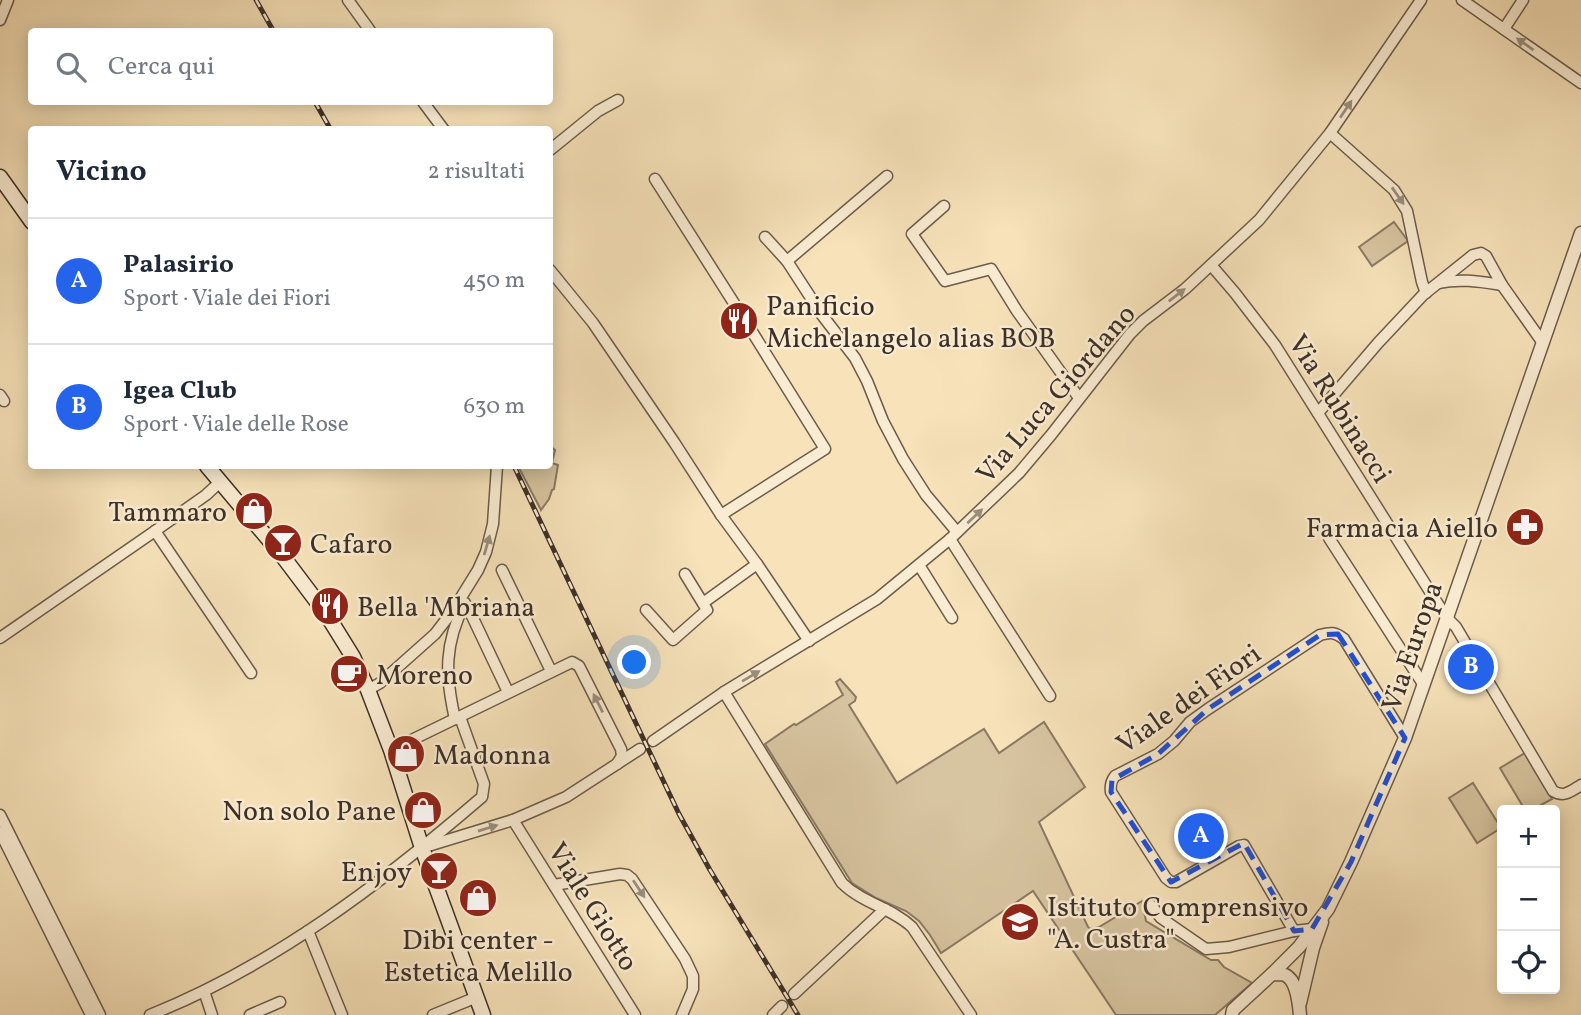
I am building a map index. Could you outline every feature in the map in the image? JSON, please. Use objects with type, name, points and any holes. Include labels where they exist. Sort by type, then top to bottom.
[{"type":"main road","points":[[0,177],[28,216]]},
{"type":"main road","points":[[210,469],[281,554],[327,615],[369,690],[422,848],[483,1015]]},
{"type":"street","points":[[0,20],[8,0]]},
{"type":"street","points":[[348,0],[368,28]]},
{"type":"street","name":"Via Luca Giordano","points":[[653,741],[724,692],[877,599],[953,536],[1019,473],[1130,334],[1185,289],[1259,220],[1330,133],[1421,0]]},
{"type":"street","points":[[1462,0],[1581,83]]},
{"type":"street","points":[[1504,29],[1524,0]]},
{"type":"street","points":[[553,148],[598,111],[618,100]]},
{"type":"street","points":[[425,105],[441,126]]},
{"type":"street","points":[[1330,133],[1394,190],[1407,211],[1426,292]]},
{"type":"street","points":[[787,261],[887,176]]},
{"type":"street","points":[[655,179],[825,449],[721,514]]},
{"type":"street","points":[[944,206],[912,234],[946,281],[990,269],[1079,398]]},
{"type":"street","name":"Via Europa","points":[[1230,1013],[1298,947],[1325,912],[1351,862],[1405,738],[1581,233]]},
{"type":"street","points":[[765,237],[787,261],[822,315],[855,358],[883,422],[903,459],[1050,696]]},
{"type":"street","points":[[1318,413],[1426,292],[1473,255],[1481,253],[1486,256],[1502,285],[1543,343]]},
{"type":"street","name":"Via Rubinacci","points":[[1211,265],[1275,345],[1446,617],[1456,627],[1475,657],[1553,791],[1559,795],[1564,794],[1581,785]]},
{"type":"street","points":[[553,274],[593,323],[809,641]]},
{"type":"street","points":[[1436,284],[1474,281],[1502,285]]},
{"type":"street","points":[[369,690],[435,634],[478,570],[493,524],[497,469]]},
{"type":"street","points":[[0,638],[206,495],[220,481]]},
{"type":"street","points":[[155,531],[251,673]]},
{"type":"street","points":[[1329,538],[1423,684]]},
{"type":"street","points":[[703,603],[757,564]]},
{"type":"street","points":[[919,565],[952,618]]},
{"type":"street","points":[[150,1015],[204,991],[308,931],[422,848],[482,797],[484,784],[458,718],[448,682],[447,663],[460,613],[487,567]]},
{"type":"street","points":[[502,570],[551,671]]},
{"type":"street","points":[[646,610],[673,640],[707,610],[685,574]]},
{"type":"street","points":[[471,614],[508,692]]},
{"type":"street","name":"Viale dei Fiori","points":[[1294,931],[1244,845],[1176,882],[1166,878],[1111,792],[1112,780],[1158,754],[1174,741],[1190,722],[1208,709],[1320,635],[1332,632],[1344,639],[1405,738]]},
{"type":"street","points":[[391,750],[569,662],[579,666],[621,749],[622,756],[617,764]]},
{"type":"street","points":[[724,692],[842,883],[859,896],[903,918],[920,937],[971,1015]]},
{"type":"street","points":[[422,848],[513,820],[566,797],[640,749]]},
{"type":"street","points":[[0,815],[100,1015]]},
{"type":"street","name":"Viale Giotto","points":[[513,820],[635,1015]]},
{"type":"street","points":[[0,832],[91,1015]]},
{"type":"street","points":[[554,885],[620,874],[632,879],[685,959],[693,976],[693,989],[682,1015]]},
{"type":"street","points":[[1152,906],[1161,918],[1206,949],[1228,947],[1312,929]]},
{"type":"street","points":[[794,994],[886,909]]},
{"type":"street","points":[[1299,1011],[1313,948],[1325,912]]},
{"type":"street","points":[[308,931],[342,1015]]},
{"type":"street","points":[[1272,974],[1289,977],[1296,992],[1299,1011]]},
{"type":"street","points":[[204,991],[212,1015]]},
{"type":"street","points":[[433,1015],[477,997]]},
{"type":"street","points":[[250,1015],[280,1002]]},
{"type":"street","points":[[773,1015],[782,1006]]},
{"type":"highlighted area","points":[[1338,634],[1405,738],[1351,862],[1312,929],[1294,931],[1244,843],[1171,882],[1111,792],[1112,780],[1158,754],[1208,709],[1320,635]]},
{"type":"shaded area","points":[[1394,222],[1408,241],[1372,266],[1359,247]]},
{"type":"shaded area","points":[[553,463],[558,465],[554,489],[541,510],[520,469],[553,469]]},
{"type":"shaded area","points":[[840,679],[856,697],[849,705],[897,783],[984,729],[999,753],[1044,722],[1085,787],[1039,822],[1088,927],[1099,927],[1142,901],[1146,921],[1211,960],[1218,960],[1224,967],[1252,983],[1215,1015],[1116,1015],[1033,891],[941,953],[919,921],[906,911],[876,898],[852,883],[765,744],[843,695],[836,682]]},
{"type":"shaded area","points":[[1525,753],[1552,799],[1541,805],[1522,805],[1500,768]]},
{"type":"shaded area","points":[[1473,783],[1497,822],[1497,830],[1477,843],[1449,798]]},
{"type":"railway","points":[[256,0],[272,28]]},
{"type":"railway","points":[[317,105],[329,126]]},
{"type":"railway","points":[[515,469],[679,814],[798,1015]]},
{"type":"place","name":"Panificio Michelangelo alias BOB","points":[[739,321]]},
{"type":"place","name":"Tammaro","points":[[254,511]]},
{"type":"place","name":"Farmacia Aiello","points":[[1525,527]]},
{"type":"place","name":"Cafaro","points":[[283,543]]},
{"type":"place","name":"Bella 'Mbriana","points":[[330,606]]},
{"type":"place","name":"Igea Club","points":[[1471,667]]},
{"type":"place","name":"Moreno","points":[[349,674]]},
{"type":"place","name":"Madonna","points":[[406,754]]},
{"type":"place","name":"Non solo Pane","points":[[423,810]]},
{"type":"place","name":"Palasirio","points":[[1201,836]]},
{"type":"place","name":"Enjoy","points":[[439,871]]},
{"type":"place","name":"Dibi center - Estetica Melillo","points":[[478,898]]},
{"type":"place","name":"Istituto Comprensivo \"A. Custra\"","points":[[1020,922]]}]
